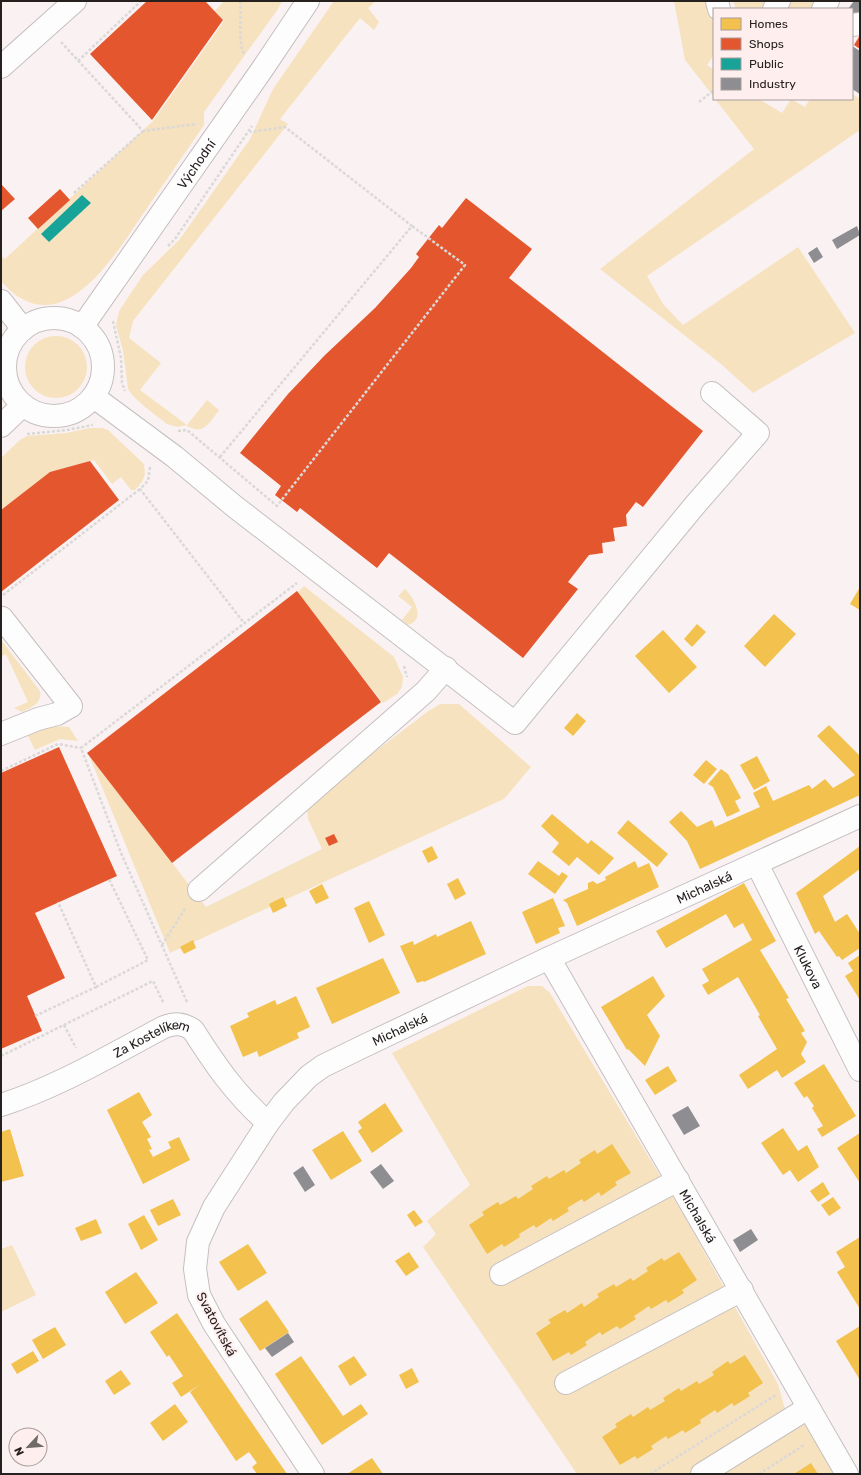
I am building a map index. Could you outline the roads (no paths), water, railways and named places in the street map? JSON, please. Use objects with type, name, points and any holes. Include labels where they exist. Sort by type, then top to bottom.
[{"type":"street","points":[[1,67],[75,1]]},
{"type":"street","name":"Východní","points":[[82,327],[261,71],[308,1]]},
{"type":"street","points":[[1,301],[23,329]]},
{"type":"street","points":[[52,318],[63,319],[82,327],[94,338],[101,352],[104,367],[101,383],[94,397],[77,412],[66,416],[43,415],[32,412],[13,394],[7,381],[5,367],[7,353],[14,340],[23,329],[42,320],[52,318]]},
{"type":"street","points":[[94,397],[175,457],[234,506],[446,668],[515,723],[695,505],[758,433],[712,393]]},
{"type":"street","points":[[1,426],[23,405]]},
{"type":"street","points":[[1,734],[38,719],[57,714],[71,706],[2,618]]},
{"type":"street","points":[[199,890],[426,691],[446,668]]},
{"type":"street","name":"Michalská","points":[[268,1123],[296,1089],[323,1066],[549,958],[860,816]]},
{"type":"street","name":"Klukova","points":[[757,864],[860,1070]]},
{"type":"street","name":"Michalská","points":[[549,958],[742,1290],[846,1474]]},
{"type":"street","name":"Za Kostelíkem","points":[[1,1105],[23,1098],[59,1081],[171,1024],[187,1026],[193,1030],[229,1084],[247,1104],[268,1123]]},
{"type":"street","name":"Svatovítská","points":[[268,1123],[226,1189],[203,1230],[195,1254],[196,1275],[199,1295],[214,1324],[313,1474]]},
{"type":"street","points":[[501,1274],[678,1180]]},
{"type":"street","points":[[566,1383],[742,1290]]},
{"type":"street","points":[[702,1474],[808,1408]]}]
